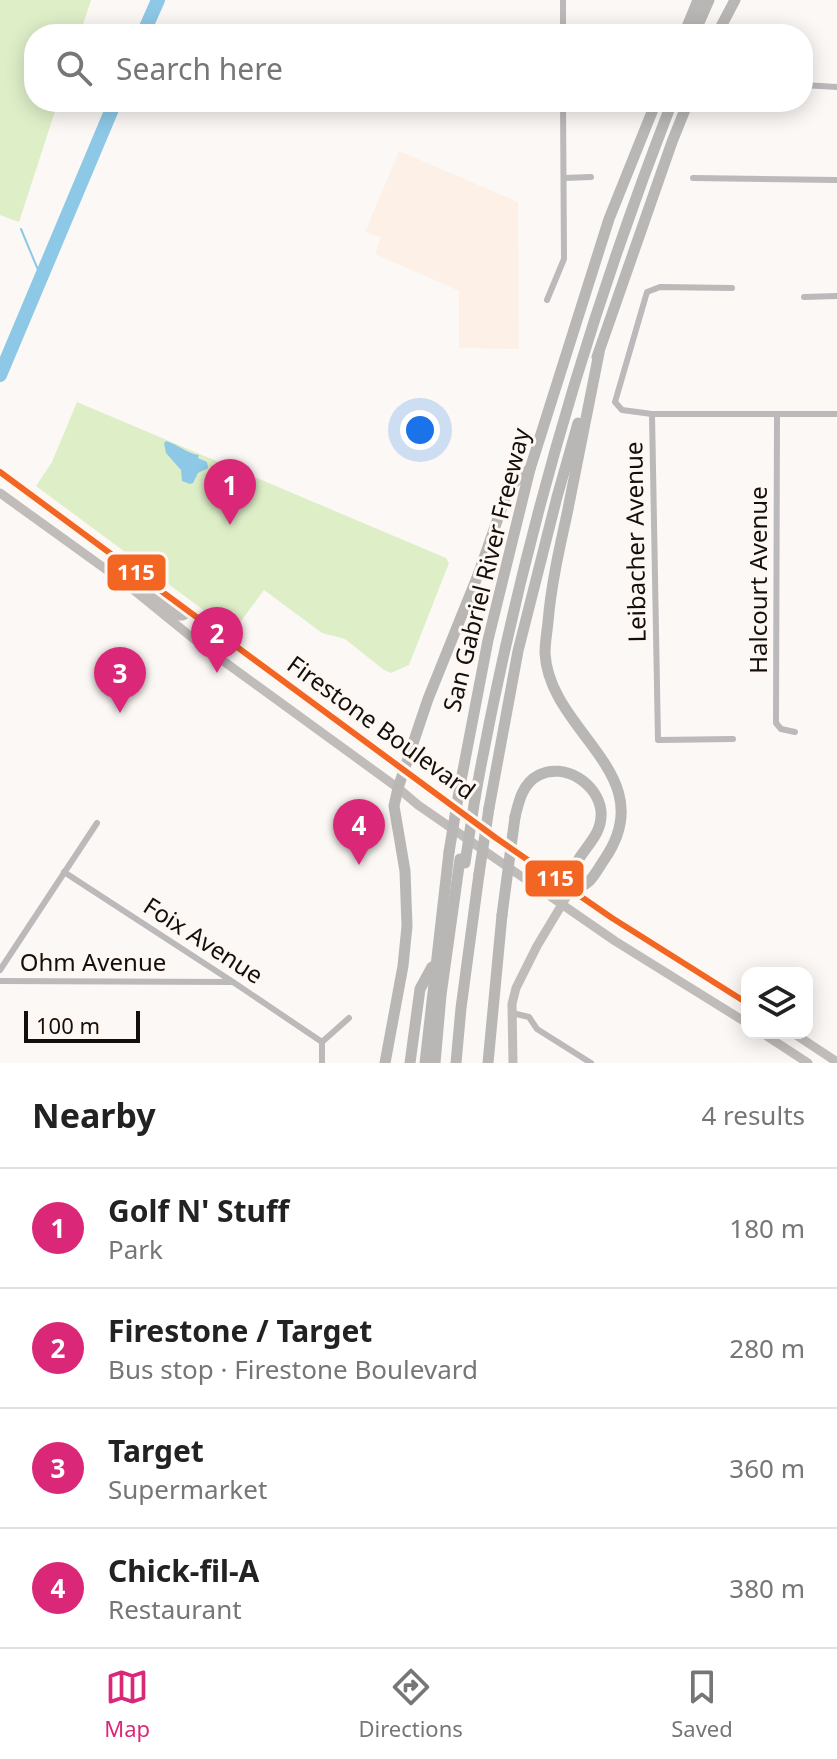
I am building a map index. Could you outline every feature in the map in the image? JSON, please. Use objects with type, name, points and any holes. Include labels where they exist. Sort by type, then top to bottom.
[{"type":"highway","points":[[688,24],[698,0]]},
{"type":"highway","points":[[699,24],[712,0]]},
{"type":"highway","points":[[704,24],[712,0]]},
{"type":"highway","points":[[721,24],[732,0]]},
{"type":"highway","name":"San Gabriel River Freeway","points":[[435,993],[449,852],[460,786],[488,640],[530,469],[609,219],[652,112]]},
{"type":"highway","points":[[425,1063],[435,993],[462,861],[500,643],[517,569],[554,431],[599,286],[643,161],[665,112]]},
{"type":"highway","name":"San Gabriel River Freeway","points":[[456,1063],[479,874],[518,651],[557,497],[599,353],[684,112]]},
{"type":"highway","points":[[488,1063],[502,915],[515,817],[524,788],[540,774],[562,772],[582,779],[592,789],[601,808],[599,829],[571,872],[570,891],[586,886],[610,852],[619,830],[622,810],[615,778],[555,693],[545,652],[558,554],[599,353]]},
{"type":"highway","points":[[385,1063],[407,944],[405,871],[394,806],[398,788],[428,699],[478,575],[509,487],[530,469]]},
{"type":"highway","points":[[410,1063],[435,993]]},
{"type":"highway","points":[[435,993],[437,1063]]},
{"type":"main road","name":"Firestone Boulevard","points":[[2,473],[348,732],[570,891],[741,999]]},
{"type":"main road","name":"Firestone Boulevard","points":[[0,493],[125,583],[200,644],[418,805],[561,904],[741,1019]]},
{"type":"main road","points":[[125,583],[139,586],[179,616],[191,612]]},
{"type":"main road","points":[[513,1063],[512,1013],[516,988],[570,891]]},
{"type":"main road","points":[[771,1039],[808,1063]]},
{"type":"main road","points":[[800,1039],[824,1059],[837,1062]]},
{"type":"street","points":[[563,0],[563,24]]},
{"type":"street","points":[[813,86],[837,87]]},
{"type":"street","points":[[547,300],[564,259],[563,112]]},
{"type":"street","points":[[564,178],[591,177]]},
{"type":"street","points":[[693,178],[837,180]]},
{"type":"street","name":"Leibacher Avenue","points":[[732,288],[660,287],[647,292],[615,402],[622,410],[652,414],[658,740],[733,739]]},
{"type":"street","points":[[804,297],[837,296]]},
{"type":"street","points":[[652,414],[837,414]]},
{"type":"street","name":"Halcourt Avenue","points":[[777,414],[776,723],[781,729],[795,732]]},
{"type":"street","points":[[0,970],[97,823]]},
{"type":"street","name":"Foix Avenue","points":[[64,872],[322,1042]]},
{"type":"street","name":"Ohm Avenue","points":[[0,981],[233,982]]},
{"type":"street","points":[[512,1013],[529,1017],[537,1029],[591,1063]]},
{"type":"street","points":[[322,1063],[322,1042],[349,1018]]},
{"type":"shaded area","points":[[399,151],[518,202],[519,349],[459,348],[459,291],[375,254],[381,237],[365,232]]},
{"type":"green space","points":[[0,0],[91,0],[83,24],[24,24],[24,112],[55,112],[19,222],[0,215]]},
{"type":"green space","points":[[77,402],[446,558],[449,563],[409,665],[391,673],[384,670],[345,639],[322,633],[264,590],[233,632],[36,486],[52,462]]},
{"type":"water","points":[[166,441],[199,455],[198,458],[207,462],[208,468],[198,473],[193,483],[182,481],[181,470],[166,453]]},
{"type":"waterway","points":[[147,24],[158,0]]},
{"type":"waterway","points":[[0,375],[111,112]]},
{"type":"waterway","points":[[21,229],[41,277]]},
{"type":"transit line","name":"115","points":[[0,472],[496,838],[612,918],[741,999]]},
{"type":"place","name":"Golf N' Stuff","points":[[230,525]]},
{"type":"place","name":"Firestone / Target","points":[[217,673]]},
{"type":"place","name":"Target","points":[[120,713]]},
{"type":"place","name":"Chick-fil-A","points":[[359,865]]}]
